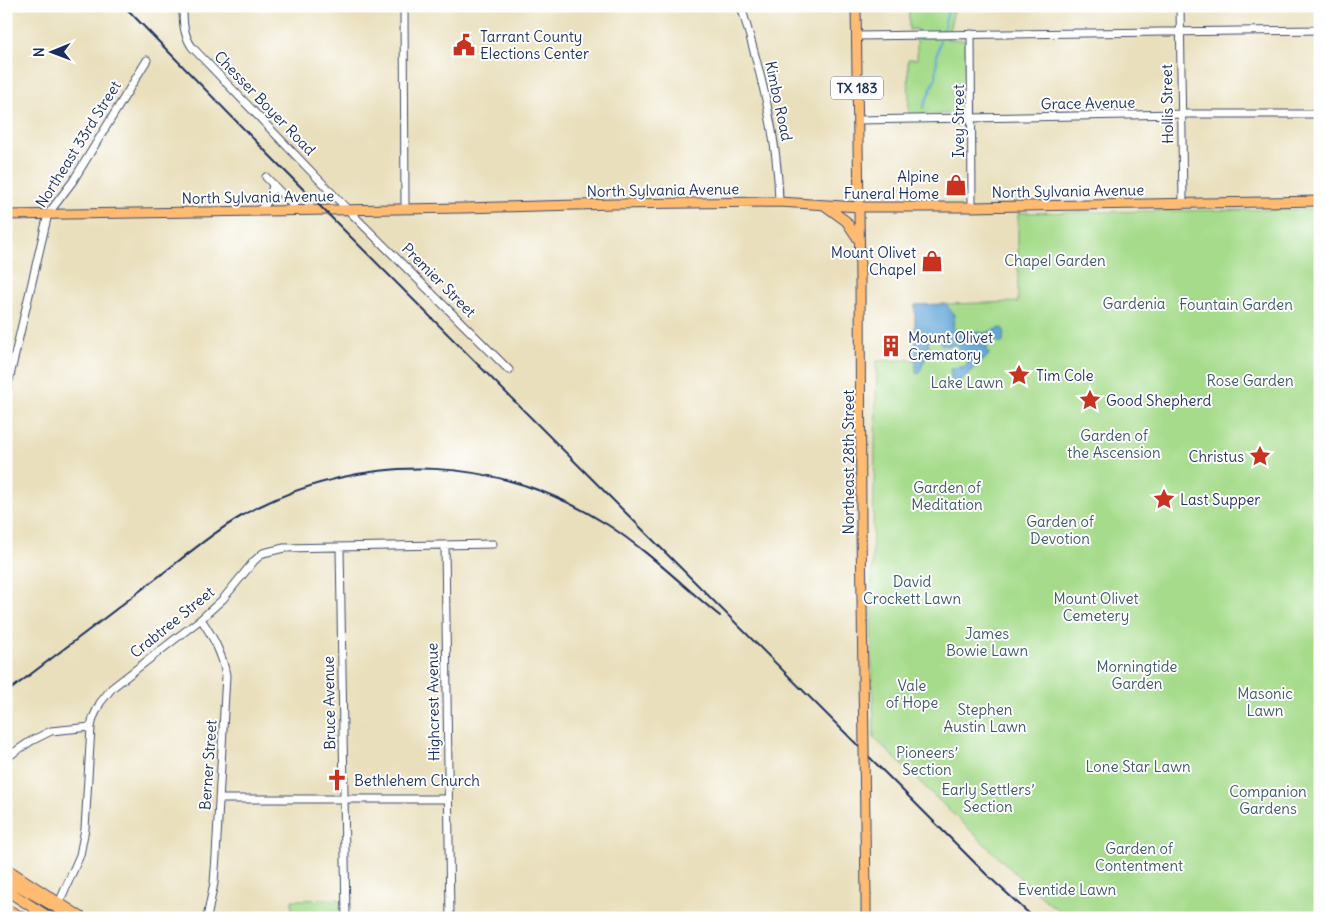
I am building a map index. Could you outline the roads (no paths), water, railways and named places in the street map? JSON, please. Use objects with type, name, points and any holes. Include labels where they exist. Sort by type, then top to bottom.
[{"type":"highway","points":[[6,879],[75,918]]},
{"type":"highway","points":[[6,890],[50,918]]},
{"type":"highway","points":[[6,909],[22,918]]},
{"type":"main road","name":"Northeast 28th Street","points":[[856,6],[866,918]]},
{"type":"main road","name":"North Sylvania Avenue","points":[[6,215],[779,202],[859,206],[972,207],[1320,201]]},
{"type":"main road","points":[[823,204],[846,221],[860,243]]},
{"type":"main road","points":[[6,868],[83,918]]},
{"type":"street","name":"Chesser Boyer Road","points":[[183,6],[184,29],[192,47],[348,210]]},
{"type":"street","points":[[404,6],[405,208]]},
{"type":"street","name":"Kimbo Road","points":[[742,6],[771,124],[778,168],[779,202]]},
{"type":"street","name":"Hollis Street","points":[[1180,6],[1183,202]]},
{"type":"street","points":[[856,36],[1320,30]]},
{"type":"street","name":"Ivey Street","points":[[971,34],[972,207]]},
{"type":"street","name":"Northeast 33rd Street","points":[[6,393],[48,214],[73,181],[147,60]]},
{"type":"street","name":"Grace Avenue","points":[[858,120],[1181,114],[1320,114]]},
{"type":"street","points":[[266,177],[298,211]]},
{"type":"street","points":[[256,211],[268,203],[273,184]]},
{"type":"street","name":"Premier Street","points":[[348,210],[509,370]]},
{"type":"street","name":"Crabtree Street","points":[[59,903],[80,855],[85,829],[90,727],[92,718],[100,703],[112,688],[201,619],[223,599],[262,553],[284,548],[493,544]]},
{"type":"street","name":"Highcrest Avenue","points":[[445,545],[450,918]]},
{"type":"street","name":"Bruce Avenue","points":[[340,547],[346,918]]},
{"type":"street","name":"Berner Street","points":[[201,619],[218,647],[223,659],[226,675],[216,865],[207,918]]},
{"type":"street","points":[[6,758],[51,732],[90,727]]},
{"type":"street","points":[[219,799],[448,799]]},
{"type":"water","points":[[946,304],[954,315],[953,330],[985,333],[1001,328],[1004,330],[1003,342],[1001,344],[994,339],[986,345],[989,355],[955,385],[952,381],[950,369],[966,366],[968,363],[957,344],[946,346],[941,344],[938,334],[930,335],[928,338],[929,349],[919,374],[916,373],[915,305]]},
{"type":"waterway","points":[[943,31],[949,6]]},
{"type":"waterway","points":[[923,108],[936,77],[940,40]]},
{"type":"railway","points":[[124,6],[277,163],[987,875],[1034,918]]},
{"type":"railway","points":[[6,693],[203,542],[242,516],[300,489],[344,477],[389,470],[434,469],[479,474],[523,485],[566,502],[623,535],[720,616]]},
{"type":"place","name":"Tarrant County Elections Center","points":[[464,45]]},
{"type":"place","name":"Alpine Funeral Home","points":[[956,185]]},
{"type":"place","name":"Mount Olivet Chapel","points":[[932,261]]},
{"type":"place","name":"Mount Olivet Crematory","points":[[891,346]]},
{"type":"place","name":"Tim Cole","points":[[1019,375]]},
{"type":"place","name":"Good Shepherd","points":[[1090,400]]},
{"type":"place","name":"Christus","points":[[1260,456]]},
{"type":"place","name":"Last Supper","points":[[1164,499]]},
{"type":"place","name":"Bethlehem Church","points":[[337,780]]},
{"type":"park label","name":"Chapel Garden","points":[[1055,260]]},
{"type":"park label","name":"Gardenia","points":[[1134,303]]},
{"type":"park label","name":"Fountain Garden","points":[[1236,304]]},
{"type":"park label","name":"Rose Garden","points":[[1250,380]]},
{"type":"park label","name":"Lake Lawn","points":[[967,382]]},
{"type":"park label","name":"Garden of the Ascension","points":[[1114,444]]},
{"type":"park label","name":"Garden of Meditation","points":[[947,496]]},
{"type":"park label","name":"Garden of Devotion","points":[[1060,530]]},
{"type":"park label","name":"David Crockett Lawn","points":[[912,590]]},
{"type":"park label","name":"Mount Olivet Cemetery","points":[[1096,606]]},
{"type":"park label","name":"James Bowie Lawn","points":[[987,642]]},
{"type":"park label","name":"Morningtide Garden","points":[[1137,674]]},
{"type":"park label","name":"Vale of Hope","points":[[912,694]]},
{"type":"park label","name":"Masonic Lawn","points":[[1265,702]]},
{"type":"park label","name":"Stephen Austin Lawn","points":[[985,718]]},
{"type":"park label","name":"Pioneers’ Section","points":[[927,760]]},
{"type":"park label","name":"Lone Star Lawn","points":[[1138,766]]},
{"type":"park label","name":"Early Settlers’ Section","points":[[988,798]]},
{"type":"park label","name":"Companion Gardens","points":[[1268,800]]},
{"type":"park label","name":"Garden of Contentment","points":[[1139,856]]},
{"type":"park label","name":"Eventide Lawn","points":[[1067,889]]}]
